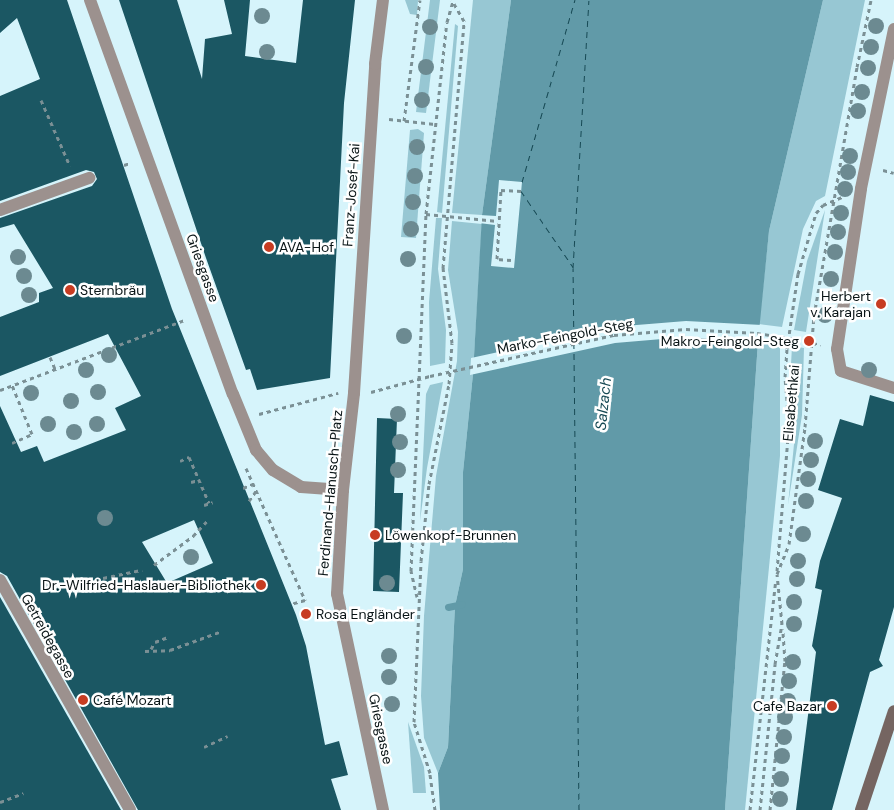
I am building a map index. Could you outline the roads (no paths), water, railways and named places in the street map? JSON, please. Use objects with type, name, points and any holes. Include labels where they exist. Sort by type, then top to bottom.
[{"type":"main road","points":[[861,810],[894,711]]},
{"type":"street","name":"Griesgasse","points":[[90,0],[233,394],[256,450],[273,470],[301,487],[343,490]]},
{"type":"street","name":"Franz-Josef-Kai","points":[[354,392],[375,64],[383,0]]},
{"type":"street","points":[[894,29],[861,189],[837,349],[840,371],[894,388]]},
{"type":"street","points":[[0,210],[83,180]]},
{"type":"street","name":"Ferdinand-Hanusch-Platz","points":[[350,655],[337,594],[343,490],[354,392]]},
{"type":"street","name":"Getreidegasse","points":[[0,580],[130,810]]},
{"type":"street","name":"Griesgasse","points":[[350,655],[382,810]]},
{"type":"water","name":"Salzach","points":[[511,0],[823,0],[769,231],[758,342],[725,810],[440,810],[438,773],[448,747],[455,606],[463,569],[463,472],[473,374],[482,215]]},
{"type":"waterway","points":[[448,607],[462,604]]},
{"type":"place","name":"AVA-Hof","points":[[269,247]]},
{"type":"place","name":"Sternbräu","points":[[70,290]]},
{"type":"place","name":"Herbert v. Karajan","points":[[881,304]]},
{"type":"place","name":"Makro-Feingold-Steg","points":[[809,341]]},
{"type":"place","name":"Löwenkopf-Brunnen","points":[[375,535]]},
{"type":"place","name":"Dr.-Wilfried-Haslauer-Bibliothek","points":[[261,585]]},
{"type":"place","name":"Rosa Engländer","points":[[306,614]]},
{"type":"place","name":"Café Mozart","points":[[83,700]]},
{"type":"place","name":"Cafe Bazar","points":[[832,706]]}]
